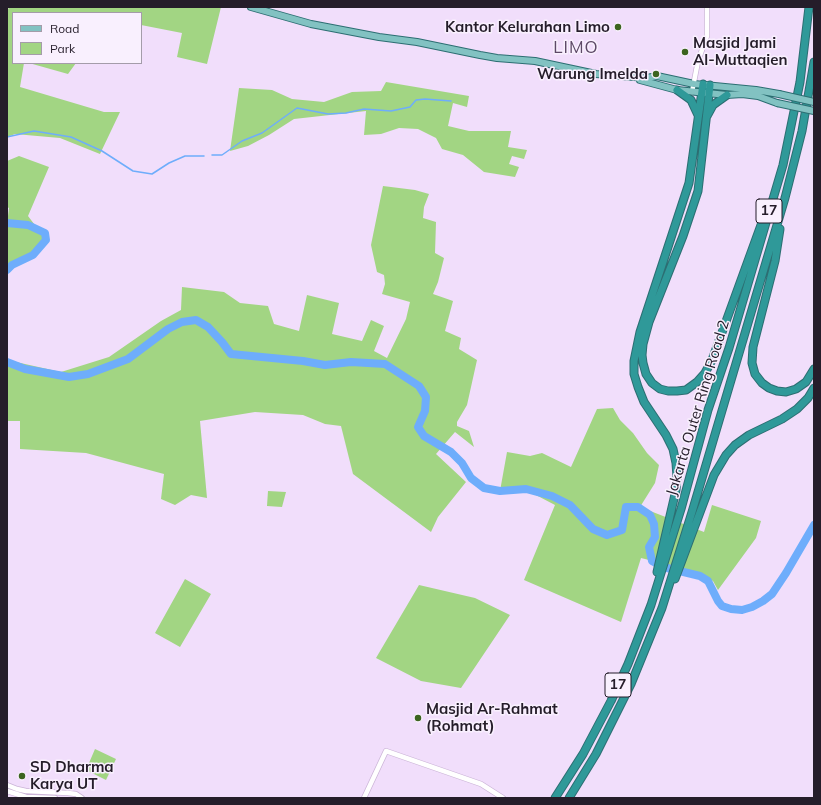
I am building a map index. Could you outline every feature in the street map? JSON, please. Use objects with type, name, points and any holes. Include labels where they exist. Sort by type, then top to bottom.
[{"type":"highway","name":"Jakarta Outer Ring Road 2","points":[[555,798],[583,754],[611,701],[628,664],[651,605],[681,509],[708,410],[730,348],[783,165],[800,82],[809,7]]},
{"type":"highway","name":"Jakarta Outer Ring Road 2","points":[[569,798],[596,754],[631,684],[663,608],[785,198],[802,131],[814,62]]},
{"type":"highway","points":[[651,605],[677,477],[675,456],[666,435],[644,402],[634,374],[634,361],[640,332],[690,183],[707,84]]},
{"type":"highway","points":[[677,90],[691,100],[702,118],[698,191],[683,236],[649,322],[643,344],[642,355],[646,374],[652,383],[660,389],[668,391],[686,390],[697,382],[709,367],[783,165]]},
{"type":"highway","points":[[702,118],[713,105],[727,95]]},
{"type":"highway","points":[[785,198],[775,261],[753,347],[752,362],[755,374],[762,383],[777,391],[786,392],[796,389],[806,382],[814,369]]},
{"type":"highway","points":[[663,608],[714,475],[726,455],[735,445],[749,435],[782,419],[797,409],[808,398],[814,388]]},
{"type":"main road","points":[[251,7],[311,24],[417,42],[491,57],[535,61],[596,74],[633,78],[657,76],[694,84],[707,84],[756,90],[814,102]]},
{"type":"main road","points":[[633,78],[677,90],[727,95],[742,94],[758,96],[777,103],[814,111]]},
{"type":"street","points":[[692,92],[698,61],[707,36],[707,7]]},
{"type":"street","points":[[364,798],[386,751],[481,784],[503,798]]},
{"type":"street","points":[[7,785],[26,791],[76,794],[79,798]]},
{"type":"street","points":[[7,791],[26,797],[55,798]]},
{"type":"green space","points":[[9,7],[221,7],[207,64],[177,57],[182,33],[142,25],[142,12],[12,12],[12,64],[24,64],[20,87],[104,112],[120,112],[100,154],[60,138],[15,134],[7,137],[7,12]]},
{"type":"green space","points":[[33,64],[75,64],[68,74]]},
{"type":"green space","points":[[386,82],[469,96],[467,107],[453,103],[448,126],[469,131],[511,131],[508,147],[527,150],[524,159],[512,156],[509,164],[519,167],[515,177],[484,172],[463,155],[442,149],[436,138],[418,129],[399,128],[381,134],[364,135],[366,111],[294,119],[248,146],[230,151],[239,88],[272,90],[292,99],[324,102],[352,92],[381,91]]},
{"type":"green space","points":[[19,156],[49,167],[28,216],[44,237],[31,256],[7,270],[7,216],[9,208],[7,207],[7,161]]},
{"type":"green space","points":[[383,186],[415,190],[429,194],[424,207],[423,218],[436,222],[435,253],[444,258],[438,282],[433,294],[453,301],[445,331],[461,338],[459,349],[477,360],[467,405],[457,422],[457,426],[469,431],[474,447],[455,432],[436,454],[466,482],[438,517],[431,532],[353,474],[341,426],[325,424],[303,415],[255,412],[200,421],[207,498],[191,495],[175,505],[161,499],[164,474],[86,453],[20,449],[20,421],[7,421],[7,360],[61,372],[109,357],[161,321],[181,310],[182,287],[224,292],[240,303],[268,306],[274,324],[299,331],[307,295],[339,303],[332,334],[362,341],[371,320],[384,326],[374,351],[387,358],[406,319],[410,302],[382,294],[385,284],[384,275],[377,272],[371,245]]},
{"type":"green space","points":[[613,408],[620,420],[633,433],[647,453],[659,465],[655,483],[640,507],[704,532],[712,505],[761,521],[756,538],[718,590],[713,581],[693,571],[641,558],[621,622],[524,580],[555,505],[532,493],[500,491],[507,452],[530,456],[542,453],[571,467],[597,409]]},
{"type":"green space","points":[[268,491],[286,492],[282,507],[267,506]]},
{"type":"green space","points":[[185,579],[211,594],[180,647],[155,633]]},
{"type":"green space","points":[[419,585],[475,598],[510,615],[461,688],[421,681],[376,658]]},
{"type":"green space","points":[[95,749],[116,759],[106,780],[86,770]]},
{"type":"waterway","points":[[212,155],[222,155],[242,141],[262,133],[297,108],[328,114],[346,113],[364,109],[391,111],[410,107],[416,100],[425,99],[451,101]]},
{"type":"waterway","points":[[7,137],[34,131],[71,137],[102,151],[133,171],[152,174],[169,163],[185,156],[204,156]]},
{"type":"waterway","points":[[7,223],[28,225],[45,233],[46,240],[33,255],[12,265],[7,270]]},
{"type":"waterway","points":[[7,362],[25,369],[69,377],[88,374],[128,359],[168,329],[182,322],[196,320],[208,327],[231,354],[303,361],[325,365],[351,362],[385,364],[419,386],[426,397],[425,411],[418,427],[424,436],[451,452],[462,463],[471,478],[484,488],[500,491],[526,489],[552,496],[570,505],[593,529],[607,535],[622,530],[626,507],[638,507],[650,515],[654,524],[655,537],[649,547],[652,561],[663,567],[700,576],[708,581],[722,606],[731,609],[742,610],[752,607],[772,594],[814,525]]},
{"type":"place","name":"Kantor Kelurahan Limo","points":[[618,27]]},
{"type":"place","name":"Masjid Jami Al-Muttaqien","points":[[685,52]]},
{"type":"place","name":"Warung Imelda","points":[[656,74]]},
{"type":"place","name":"Masjid Ar-Rahmat (Rohmat)","points":[[418,718]]},
{"type":"place","name":"SD Dharma Karya UT","points":[[22,776]]},
{"type":"district","name":"LIMO","points":[[576,48]]}]
